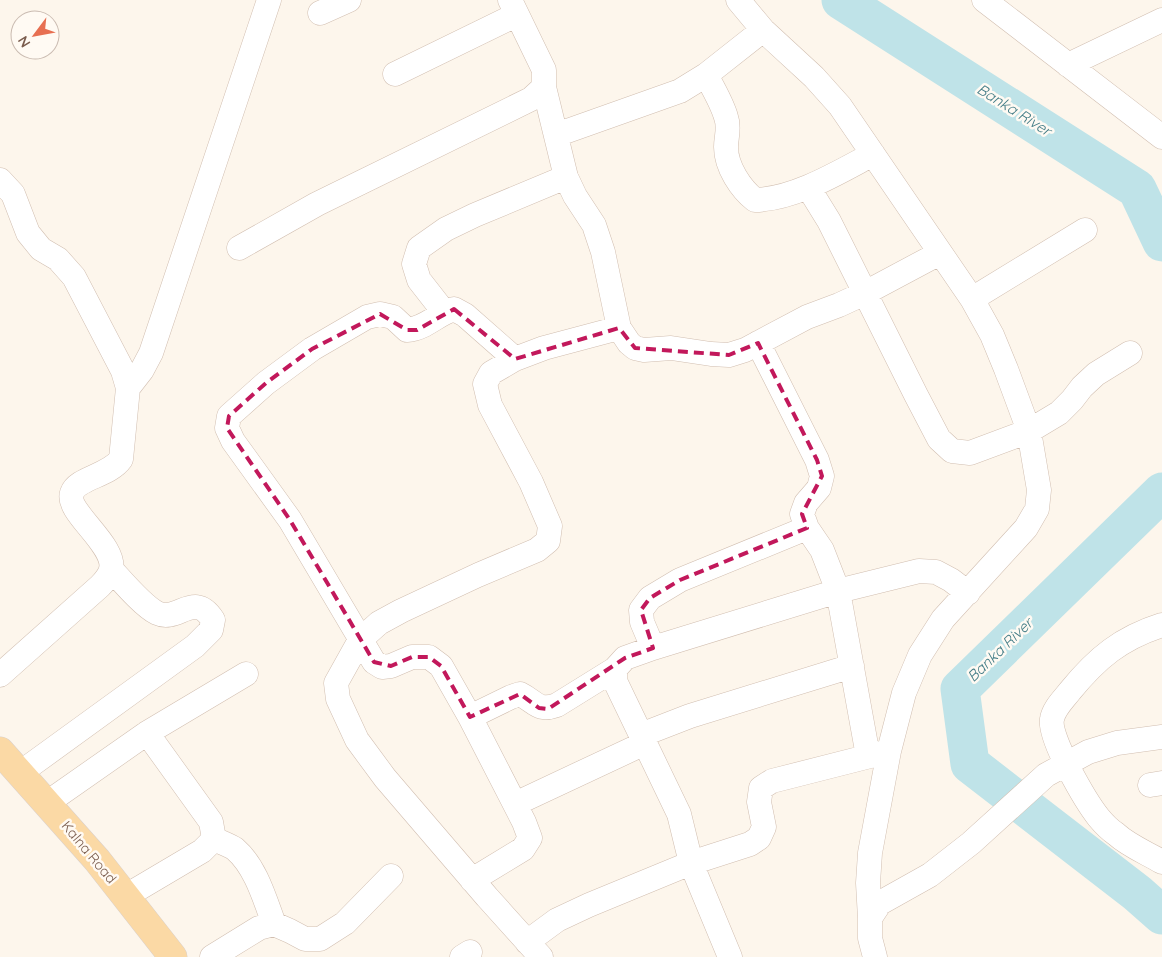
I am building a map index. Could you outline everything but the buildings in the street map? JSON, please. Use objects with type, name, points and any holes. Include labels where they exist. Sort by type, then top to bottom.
[{"type":"main road","name":"Kalna Road","points":[[0,751],[97,860],[173,957]]},
{"type":"street","points":[[128,388],[142,370],[151,353],[269,0]]},
{"type":"street","points":[[320,13],[349,0]]},
{"type":"street","points":[[738,0],[763,30],[814,77],[840,106],[972,299],[992,335],[1029,431],[1040,490],[1037,509],[1026,528],[944,619],[920,655],[879,754],[868,883],[870,938],[875,957]]},
{"type":"street","points":[[984,0],[1162,137]]},
{"type":"street","points":[[395,74],[513,8],[544,70],[544,87],[566,177],[575,196],[594,225],[603,252],[619,328],[629,343],[635,348],[644,350],[671,348],[729,355],[745,350],[807,317],[865,293],[940,253]]},
{"type":"street","points":[[1068,66],[1162,20]]},
{"type":"street","points":[[556,135],[680,91],[706,75],[763,30]]},
{"type":"street","points":[[706,75],[726,116],[729,132],[726,147],[728,162],[745,192],[755,200],[765,200],[808,187],[873,154]]},
{"type":"street","points":[[239,248],[317,204],[531,99],[544,87]]},
{"type":"street","points":[[444,312],[419,280],[414,264],[419,248],[446,229],[566,177]]},
{"type":"street","points":[[0,180],[13,194],[28,233],[41,248],[58,258],[74,278],[113,350],[123,371],[128,388],[121,459],[109,471],[76,485],[70,499],[107,552],[111,569],[144,604],[157,614],[170,615],[192,607],[201,608],[207,610],[212,620],[211,630],[196,646],[20,773]]},
{"type":"street","points":[[808,187],[829,221],[939,439],[952,451],[970,453],[1029,431],[1059,414],[1096,374],[1130,353]]},
{"type":"street","points":[[972,299],[1086,230]]},
{"type":"street","points":[[472,880],[523,849],[530,838],[515,804],[470,718],[441,666],[429,657],[412,657],[391,666],[382,667],[374,662],[290,520],[233,441],[227,428],[229,416],[266,382],[304,355],[367,317],[380,314],[392,317],[407,330],[417,330],[444,312],[454,309],[465,315],[515,359]]},
{"type":"street","points":[[619,328],[544,348],[515,359],[491,373],[485,384],[490,404],[531,482],[550,526],[548,540],[537,550],[401,611],[379,623],[360,640],[336,683],[338,699],[358,740],[385,778],[534,949],[557,920],[691,863],[750,844],[759,838],[764,827],[759,802],[761,788],[772,781],[879,754]]},
{"type":"street","points":[[758,343],[817,460],[822,476],[819,488],[806,503],[802,514],[807,528],[822,550],[838,591],[852,666],[879,754]]},
{"type":"street","points":[[653,648],[642,622],[641,610],[650,598],[680,580],[807,528]]},
{"type":"street","points":[[0,674],[100,586],[111,569]]},
{"type":"street","points":[[470,718],[520,694],[530,698],[539,708],[548,709],[615,668],[625,658],[838,591],[919,571],[936,572],[951,580],[968,593]]},
{"type":"street","points":[[1162,625],[1144,630],[1111,649],[1089,668],[1058,706],[1052,720],[1056,770],[1116,835],[1162,862]]},
{"type":"street","points":[[515,804],[690,716],[852,666]]},
{"type":"street","points":[[615,668],[615,681],[679,814],[691,863],[730,957]]},
{"type":"street","points":[[47,803],[147,733],[246,674]]},
{"type":"street","points":[[147,733],[211,822],[214,839]]},
{"type":"street","points":[[870,918],[880,903],[930,875],[971,843],[1056,770],[1088,752],[1117,743],[1162,737]]},
{"type":"street","points":[[126,896],[202,851],[214,839]]},
{"type":"street","points":[[214,839],[234,849],[248,866],[261,890],[274,924]]},
{"type":"street","points":[[212,957],[259,928],[274,924],[290,930],[305,939],[320,939],[352,917],[391,876]]},
{"type":"highlighted area","points":[[454,309],[515,359],[619,328],[635,348],[729,355],[758,343],[817,460],[822,476],[802,514],[807,528],[680,580],[650,598],[641,610],[653,648],[625,658],[548,709],[539,708],[520,694],[470,717],[441,666],[429,657],[412,657],[391,666],[374,662],[290,520],[227,428],[229,416],[266,383],[312,349],[380,314],[407,330],[417,330]]},
{"type":"waterway","name":"Banka River","points":[[841,0],[1137,189],[1162,242]]},
{"type":"waterway","name":"Banka River","points":[[1162,492],[960,689],[970,764],[1137,893],[1162,915]]}]
